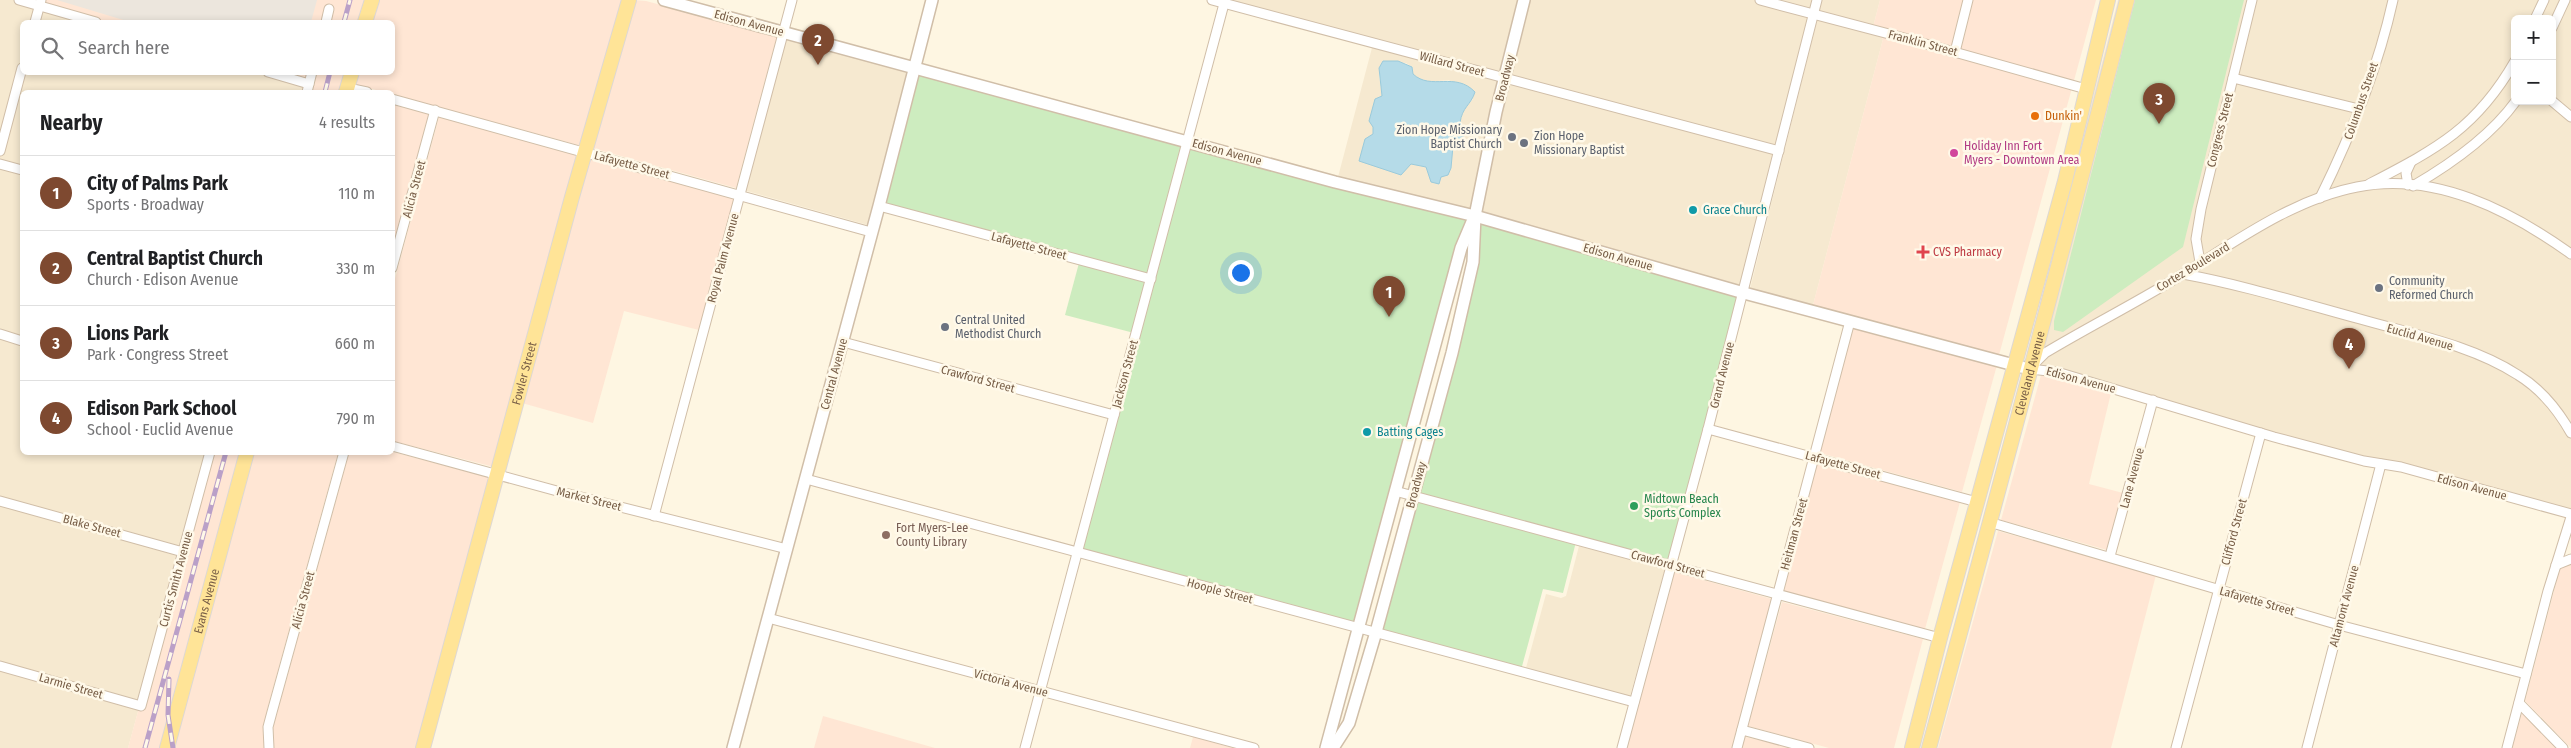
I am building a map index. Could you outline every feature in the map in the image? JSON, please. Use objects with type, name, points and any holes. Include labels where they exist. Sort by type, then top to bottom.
[{"type":"main road","points":[[366,20],[372,0]]},
{"type":"main road","name":"Fowler Street","points":[[423,748],[629,0]]},
{"type":"main road","name":"Cleveland Avenue","points":[[1912,748],[1940,638],[2065,181],[2108,0]]},
{"type":"main road","name":"Cleveland Avenue","points":[[1929,748],[2029,368],[2068,236],[2127,0]]},
{"type":"main road","points":[[347,90],[351,75]]},
{"type":"main road","points":[[2086,89],[2097,120]]},
{"type":"main road","name":"Evans Avenue","points":[[167,748],[246,455]]},
{"type":"main road","points":[[1940,638],[1946,658],[1948,680]]},
{"type":"street","points":[[19,0],[40,3],[90,20]]},
{"type":"street","name":"Edison Avenue","points":[[664,0],[1334,182],[1475,216],[1744,293],[2015,365],[2057,372],[2261,432],[2381,464],[2401,467],[2571,516]]},
{"type":"street","name":"Royal Palm Avenue","points":[[654,516],[792,0]]},
{"type":"street","name":"Central Avenue","points":[[733,748],[870,232],[879,206],[932,0]]},
{"type":"street","name":"Willard Street","points":[[1212,0],[1780,151]]},
{"type":"street","name":"Broadway","points":[[1333,748],[1349,723],[1450,362],[1473,262],[1475,216],[1524,0]]},
{"type":"street","name":"Franklin Street","points":[[1760,0],[2086,89]]},
{"type":"street","name":"Grand Avenue","points":[[1622,748],[1744,293],[1817,0]]},
{"type":"street","points":[[1955,52],[1968,0]]},
{"type":"street","name":"Congress Street","points":[[2200,262],[2196,238],[2252,0]]},
{"type":"street","name":"Columbus Street","points":[[2320,198],[2346,146],[2393,0]]},
{"type":"street","points":[[2537,15],[2544,0]]},
{"type":"street","points":[[2556,19],[2565,0]]},
{"type":"street","name":"Jackson Street","points":[[1025,748],[1224,2]]},
{"type":"street","points":[[36,20],[40,3]]},
{"type":"street","points":[[326,20],[329,9]]},
{"type":"street","name":"Cortez Boulevard","points":[[2029,368],[2045,353],[2275,219],[2320,198],[2367,185],[2413,160],[2453,135],[2480,112],[2511,70]]},
{"type":"street","points":[[0,151],[20,75]]},
{"type":"street","points":[[276,75],[308,88],[311,75]]},
{"type":"street","points":[[2233,78],[2359,109]]},
{"type":"street","name":"Lafayette Street","points":[[395,100],[870,232]]},
{"type":"street","points":[[2556,104],[2571,117]]},
{"type":"street","points":[[2413,160],[2406,172],[2410,186],[2442,169],[2476,142],[2512,105]]},
{"type":"street","name":"Alicia Street","points":[[395,257],[436,110]]},
{"type":"street","points":[[0,164],[20,169]]},
{"type":"street","name":"Cortez Boulevard","points":[[2367,185],[2410,186],[2451,192],[2508,213],[2529,224],[2571,254]]},
{"type":"street","name":"Lafayette Street","points":[[879,206],[1150,279]]},
{"type":"street","name":"Broadway","points":[[1326,748],[1360,628],[1461,248],[1475,216]]},
{"type":"street","name":"Euclid Avenue","points":[[2183,274],[2230,282],[2400,330],[2486,359],[2516,374],[2540,391],[2558,411],[2571,433]]},
{"type":"street","name":"Heitman Street","points":[[1737,748],[1850,320]]},
{"type":"street","points":[[0,334],[20,339]]},
{"type":"street","name":"Crawford Street","points":[[842,342],[1114,416]]},
{"type":"street","name":"Lane Avenue","points":[[2110,556],[2152,400]]},
{"type":"street","name":"Lafayette Street","points":[[1708,429],[1977,502]]},
{"type":"street","name":"Clifford Street","points":[[2176,748],[2261,432]]},
{"type":"street","name":"Market Street","points":[[395,447],[654,516],[787,549]]},
{"type":"street","name":"Curtis Smith Avenue","points":[[141,706],[209,455]]},
{"type":"street","name":"Alicia Street","points":[[269,748],[268,727],[343,455]]},
{"type":"street","name":"Altamont Avenue","points":[[2307,748],[2381,464]]},
{"type":"street","name":"Hoople Street","points":[[806,478],[1634,702]]},
{"type":"street","name":"Crawford Street","points":[[1395,491],[1940,638]]},
{"type":"street","name":"Blake Street","points":[[0,501],[183,552]]},
{"type":"street","points":[[2507,748],[2556,565],[2568,538],[2571,516]]},
{"type":"street","name":"Lafayette Street","points":[[1989,522],[2110,556],[2339,625],[2526,674]]},
{"type":"street","points":[[2556,565],[2571,559]]},
{"type":"street","name":"Victoria Avenue","points":[[768,618],[1254,748]]},
{"type":"street","name":"Larmie Street","points":[[0,666],[141,706]]},
{"type":"street","points":[[2519,703],[2563,748]]},
{"type":"street","points":[[1742,730],[1809,748]]},
{"type":"shaded area","points":[[0,0],[29,0],[97,20],[20,20],[20,75],[282,75],[308,83],[306,90],[20,90],[20,455],[208,455],[128,748],[0,748]]},
{"type":"shaded area","points":[[29,0],[367,0],[361,20],[97,20]]},
{"type":"shaded area","points":[[57,0],[317,0],[312,20],[123,20]]},
{"type":"shaded area","points":[[377,0],[624,0],[582,146],[395,95],[395,90],[376,90],[354,84],[356,75],[395,75],[395,20],[372,20]]},
{"type":"shaded area","points":[[634,0],[646,1],[777,36],[736,188],[592,148]]},
{"type":"shaded area","points":[[1210,0],[1519,0],[1471,209],[1338,177],[1373,44]],"holes":[[[1383,61],[1406,63],[1412,67],[1413,74],[1419,80],[1426,82],[1449,80],[1473,99],[1463,109],[1452,153],[1451,168],[1431,181],[1426,167],[1411,164],[1405,169],[1373,135],[1382,96],[1379,75]]]},
{"type":"shaded area","points":[[1529,0],[1812,0],[1740,286],[1481,212],[1501,113]]},
{"type":"shaded area","points":[[1822,0],[1880,0],[1872,31],[1883,39],[1813,305],[1750,289]]},
{"type":"shaded area","points":[[1880,0],[2096,0],[1999,355],[1813,305],[1883,39],[1872,31]]},
{"type":"shaded area","points":[[2118,0],[2571,0],[2571,514],[2024,366]]},
{"type":"shaded area","points":[[777,36],[908,71],[868,225],[736,188]]},
{"type":"shaded area","points":[[279,75],[346,75],[342,90],[306,90],[308,84]]},
{"type":"shaded area","points":[[395,106],[429,114],[395,242]]},
{"type":"shaded area","points":[[439,117],[579,156],[494,467],[395,442],[395,279]]},
{"type":"shaded area","points":[[589,159],[734,199],[699,330],[624,311],[593,423],[522,403]]},
{"type":"shaded area","points":[[1853,327],[1997,365],[1962,492],[1820,453]]},
{"type":"shaded area","points":[[2041,375],[2111,393],[2089,484],[2123,493],[2107,550],[2001,520]]},
{"type":"shaded area","points":[[395,453],[491,478],[418,748],[274,748],[273,728],[348,455],[395,455]]},
{"type":"shaded area","points":[[208,455],[241,455],[162,748],[128,748]]},
{"type":"shaded area","points":[[251,455],[337,455],[267,710],[264,726],[264,748],[172,748]]},
{"type":"shaded area","points":[[1817,464],[1960,502],[1925,629],[1784,591]]},
{"type":"shaded area","points":[[1998,531],[2156,575],[2111,748],[1938,748]]},
{"type":"shaded area","points":[[1579,546],[1665,569],[1630,696],[1526,668],[1546,594],[1561,598],[1566,596]]},
{"type":"shaded area","points":[[2571,564],[2571,748],[2525,701],[2560,568]]},
{"type":"shaded area","points":[[1674,572],[1772,599],[1732,748],[1627,748]]},
{"type":"shaded area","points":[[1782,602],[1923,639],[1894,748],[1829,748],[1748,726]]},
{"type":"shaded area","points":[[2522,713],[2543,733],[2556,748],[2512,748]]},
{"type":"shaded area","points":[[823,716],[935,748],[814,748]]},
{"type":"shaded area","points":[[1193,737],[1233,748],[1190,748]]},
{"type":"shaded area","points":[[1745,737],[1776,744],[1790,748],[1742,748]]},
{"type":"green space","points":[[2135,0],[2244,0],[2183,247],[2063,332],[2054,330],[2054,321]]},
{"type":"green space","points":[[916,70],[1185,143],[1149,276],[882,205]]},
{"type":"green space","points":[[1189,144],[1472,218],[1358,625],[1081,550]]},
{"type":"green space","points":[[1477,218],[1741,295],[1670,563],[1577,538],[1563,593],[1543,589],[1521,670],[1379,631],[1475,265]]},
{"type":"green space","points":[[1079,263],[1148,281],[1134,333],[1065,315]]},
{"type":"water","points":[[1383,61],[1398,61],[1412,67],[1413,74],[1420,79],[1459,83],[1475,92],[1461,118],[1460,123],[1465,130],[1461,144],[1453,146],[1451,168],[1448,175],[1441,177],[1439,184],[1431,182],[1426,167],[1411,164],[1401,175],[1359,161],[1365,139],[1373,134],[1373,127],[1369,121],[1375,99],[1382,96],[1379,68]]},
{"type":"railway","points":[[345,20],[350,0]]},
{"type":"railway","points":[[326,90],[329,75]]},
{"type":"railway","points":[[145,748],[225,455]]},
{"type":"railway","points":[[169,679],[168,715],[173,748]]},
{"type":"place","name":"Central Baptist Church","points":[[818,65]]},
{"type":"place","name":"Dunkin'","points":[[2035,116]]},
{"type":"place","name":"Lions Park","points":[[2159,124]]},
{"type":"place","name":"Zion Hope Missionary Baptist Church","points":[[1512,137]]},
{"type":"place","name":"Zion Hope Missionary Baptist","points":[[1524,143]]},
{"type":"place","name":"Holiday Inn Fort Myers - Downtown Area","points":[[1954,153]]},
{"type":"place","name":"Grace Church","points":[[1693,210]]},
{"type":"place","name":"CVS Pharmacy","points":[[1923,252]]},
{"type":"place","name":"Community Reformed Church","points":[[2379,288]]},
{"type":"place","name":"City of Palms Park","points":[[1389,317]]},
{"type":"place","name":"Central United Methodist Church","points":[[945,327]]},
{"type":"place","name":"Edison Park School","points":[[2349,369]]},
{"type":"place","name":"Batting Cages","points":[[1367,432]]},
{"type":"place","name":"Midtown Beach Sports Complex","points":[[1634,506]]},
{"type":"place","name":"Fort Myers-Lee County Library","points":[[886,535]]}]
